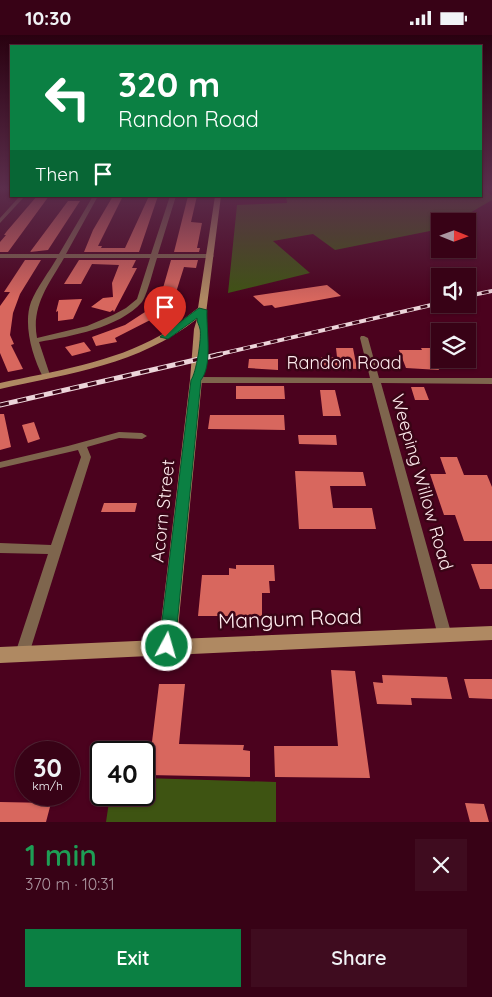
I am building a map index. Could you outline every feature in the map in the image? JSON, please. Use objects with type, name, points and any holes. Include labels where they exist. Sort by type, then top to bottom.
[{"type":"street","points":[[46,375],[34,341],[31,326],[35,302],[79,227]]},
{"type":"street","points":[[34,341],[79,332],[108,322],[127,312],[140,300],[164,227]]},
{"type":"street","name":"Acorn Street","points":[[167,646],[196,380],[200,376],[204,329],[201,324],[202,310],[214,227]]},
{"type":"street","points":[[0,256],[211,256]]},
{"type":"street","points":[[0,385],[104,362],[140,349],[165,337],[202,310]]},
{"type":"street","name":"Weeping Willow Road","points":[[364,338],[445,636]]},
{"type":"street","name":"Randon Road","points":[[196,380],[492,381]]},
{"type":"street","points":[[0,465],[119,435],[142,435]]},
{"type":"street","points":[[22,654],[86,457],[80,446]]},
{"type":"street","points":[[0,548],[56,550]]},
{"type":"street","name":"Mangum Road","points":[[0,655],[167,646],[492,633]]},
{"type":"green space","points":[[235,227],[431,227],[431,231],[335,250],[313,234],[273,241],[310,273],[228,293]]},
{"type":"green space","points":[[155,778],[276,782],[276,822],[106,822],[108,806],[155,806]]},
{"type":"building","points":[[11,227],[27,227],[8,252],[0,252],[0,242],[6,235],[4,235]]},
{"type":"building","points":[[49,227],[63,227],[48,250],[30,252]]},
{"type":"building","points":[[95,227],[108,227],[98,246],[102,246],[101,248],[125,248],[135,227],[148,227],[139,252],[84,252]]},
{"type":"building","points":[[180,227],[201,227],[197,248],[200,248],[199,252],[174,252]]},
{"type":"building","points":[[25,260],[41,260],[20,294],[13,313],[10,335],[14,344],[11,345],[23,369],[8,372],[0,353],[0,306],[10,292],[4,292]]},
{"type":"building","points":[[79,260],[136,260],[132,268],[137,268],[114,312],[113,310],[110,312],[91,307],[103,298],[113,297],[112,283],[119,265],[92,264],[81,284],[64,284]]},
{"type":"building","points":[[171,260],[198,260],[196,268],[184,267],[173,302],[160,315],[115,338],[117,342],[96,346],[92,337],[125,325],[155,303],[161,295]]},
{"type":"building","points":[[327,285],[341,296],[275,308],[272,305],[264,306],[253,296]]},
{"type":"building","points":[[82,299],[73,319],[58,321],[58,311],[56,312],[59,300]]},
{"type":"building","points":[[84,342],[91,351],[72,356],[65,347]]},
{"type":"building","points":[[336,348],[353,348],[357,369],[323,367],[321,357],[337,357]]},
{"type":"building","points":[[421,348],[431,348],[431,368],[438,368],[439,370],[406,368],[399,350],[422,350]]},
{"type":"building","points":[[249,359],[278,359],[278,370],[248,368]]},
{"type":"building","points":[[236,386],[284,386],[285,399],[236,399]]},
{"type":"building","points":[[411,387],[424,387],[429,400],[415,400]]},
{"type":"building","points":[[320,390],[335,390],[341,416],[323,416]]},
{"type":"building","points":[[0,414],[4,414],[11,447],[0,450]]},
{"type":"building","points":[[210,415],[284,415],[285,430],[208,429]]},
{"type":"building","points":[[34,422],[40,439],[28,443],[22,425]]},
{"type":"building","points":[[298,435],[336,435],[337,445],[299,444]]},
{"type":"building","points":[[440,457],[457,457],[464,475],[487,475],[492,487],[492,541],[464,541],[455,515],[444,515],[430,474],[446,474]]},
{"type":"building","points":[[295,471],[363,472],[366,486],[330,486],[333,508],[372,508],[376,529],[299,529]]},
{"type":"building","points":[[104,503],[137,503],[135,512],[101,512]]},
{"type":"building","points":[[471,564],[492,564],[492,589],[480,589]]},
{"type":"building","points":[[236,565],[274,565],[275,581],[269,581],[270,593],[262,593],[262,616],[198,616],[202,575],[229,575],[229,568],[236,569]]},
{"type":"building","points":[[331,670],[355,671],[370,778],[275,777],[274,746],[338,746]]},
{"type":"building","points":[[382,675],[447,677],[452,699],[411,698],[412,705],[377,704],[373,682],[383,683]]},
{"type":"building","points":[[464,679],[492,679],[492,699],[469,698]]},
{"type":"building","points":[[159,684],[185,684],[179,744],[244,745],[243,750],[250,751],[250,777],[155,775],[155,741],[152,741]]},
{"type":"building","points":[[0,802],[15,802],[15,806],[50,806],[46,822],[0,822]]},
{"type":"building","points":[[465,803],[484,804],[489,822],[470,822]]},
{"type":"railway","points":[[476,294],[492,291]]},
{"type":"railway","points":[[216,355],[431,305]]},
{"type":"railway","points":[[0,405],[221,354]]},
{"type":"route","points":[[165,337],[202,310],[201,324],[204,329],[202,358],[200,376],[196,380],[167,646]]}]
